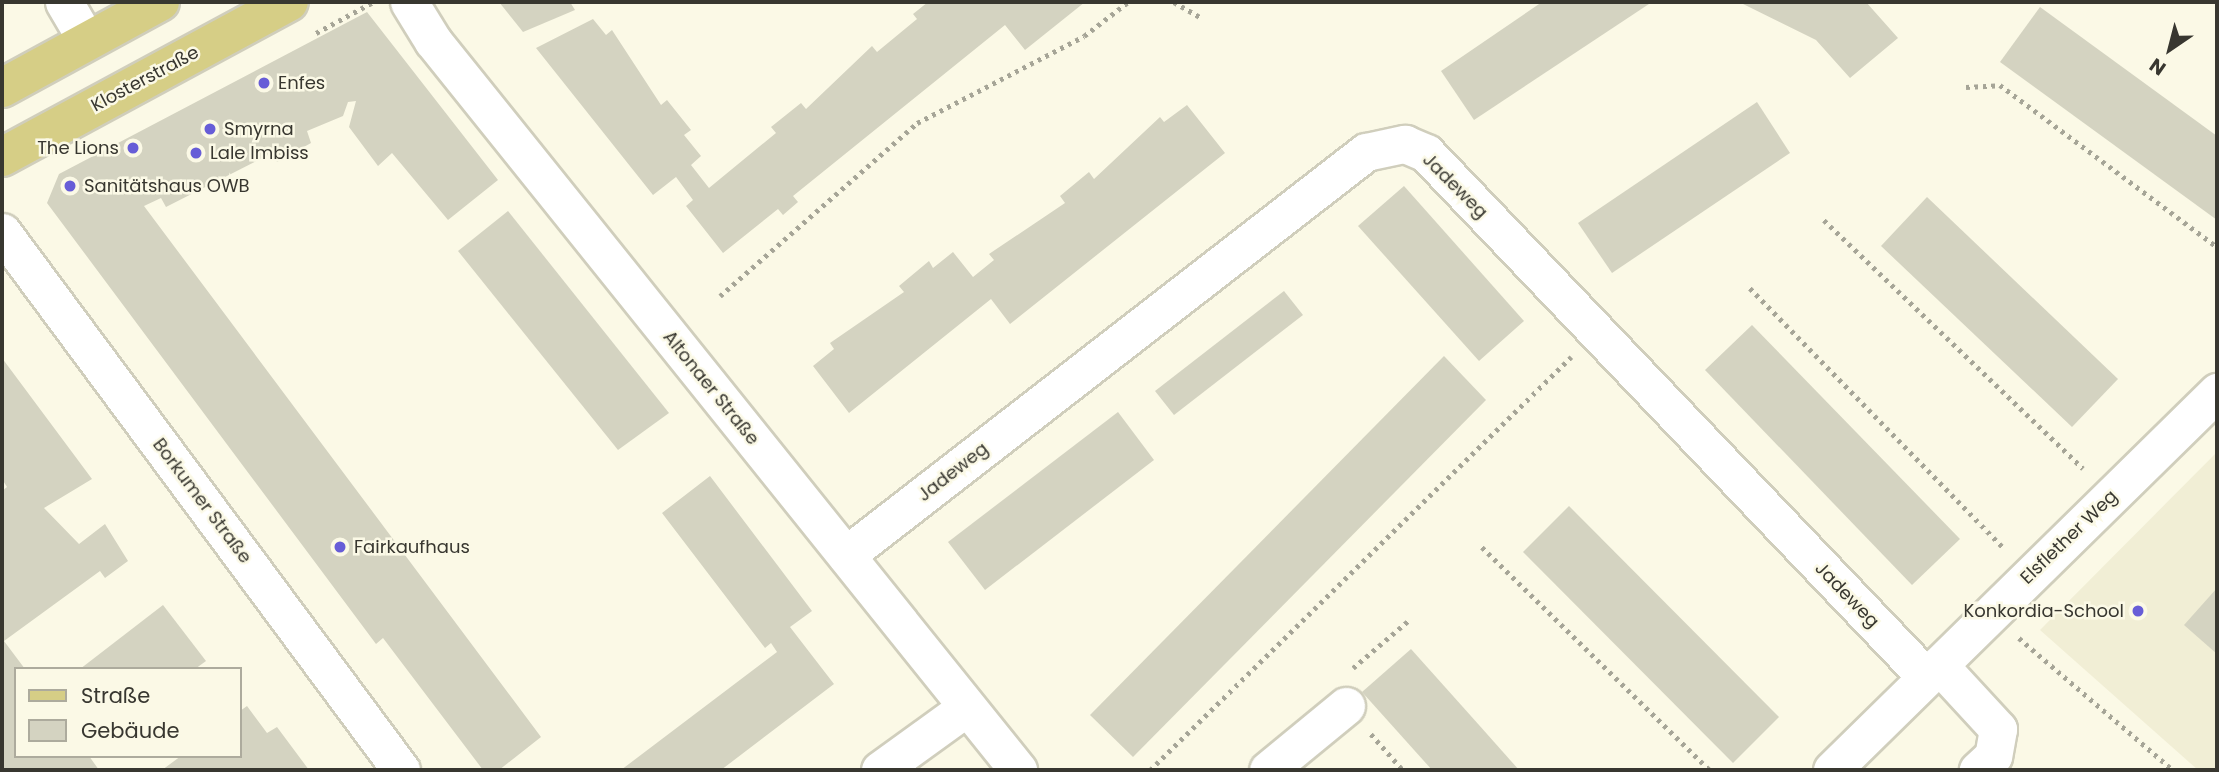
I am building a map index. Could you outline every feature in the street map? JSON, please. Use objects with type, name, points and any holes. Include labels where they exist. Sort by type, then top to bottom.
[{"type":"main road","points":[[2,88],[160,2]]},
{"type":"main road","name":"Klosterstraße","points":[[2,157],[289,2]]},
{"type":"street","points":[[64,2],[87,41]]},
{"type":"street","name":"Altonaer Straße","points":[[409,2],[433,41],[1018,770]]},
{"type":"street","name":"Jadeweg","points":[[846,555],[1301,199],[1366,152],[1405,144],[1426,153],[1932,671],[1998,729],[1993,756],[1978,770]]},
{"type":"street","name":"Borkumer Straße","points":[[2,232],[401,770]]},
{"type":"street","name":"Elsflether Weg","points":[[1832,770],[2217,392]]},
{"type":"street","points":[[880,770],[967,706]]},
{"type":"street","points":[[1268,770],[1346,706]]},
{"type":"path","points":[[720,296],[917,123],[1084,36],[1128,2]]},
{"type":"path","points":[[1174,2],[1202,18]]},
{"type":"path","points":[[1966,87],[2000,85],[2217,247]]},
{"type":"path","points":[[1824,220],[2082,468]]},
{"type":"path","points":[[1751,288],[2002,546]]},
{"type":"path","points":[[1150,770],[1577,351]]},
{"type":"path","points":[[1482,548],[1710,770]]},
{"type":"path","points":[[2019,637],[2173,770]]},
{"type":"shaded area","name":"Konkordia-School","points":[[2217,452],[2217,770],[2198,770],[2040,630]]},
{"type":"building","points":[[499,2],[570,2],[575,10],[523,32]]},
{"type":"building","points":[[928,2],[1085,2],[1025,50],[1005,25],[793,196],[798,202],[783,215],[778,209],[723,253],[686,206],[693,200],[676,177],[653,195],[536,48],[593,19],[606,35],[612,30],[661,105],[667,100],[691,130],[684,135],[701,156],[691,165],[709,188],[776,133],[771,127],[801,103],[806,109],[872,46],[877,52],[917,19],[913,14]]},
{"type":"building","points":[[1542,2],[1652,2],[1474,120],[1441,71]]},
{"type":"building","points":[[1739,2],[1866,2],[1898,38],[1850,78],[1816,40]]},
{"type":"building","points":[[2040,7],[2217,136],[2217,220],[2000,62]]},
{"type":"building","points":[[367,12],[498,180],[448,220],[392,153],[378,166],[349,127],[356,101],[348,102],[343,116],[307,131],[311,143],[277,162],[272,153],[166,207],[161,198],[144,206],[541,737],[499,770],[483,770],[383,638],[376,644],[47,203],[59,174]]},
{"type":"building","points":[[1757,102],[1790,153],[1612,273],[1578,223]]},
{"type":"building","points":[[1187,105],[1225,153],[1010,324],[991,299],[849,413],[813,366],[834,349],[830,343],[904,292],[899,286],[929,261],[933,268],[953,252],[973,277],[994,260],[989,254],[1065,203],[1060,196],[1089,172],[1094,179],[1160,117],[1164,122]]},
{"type":"building","points":[[1404,186],[1524,321],[1479,361],[1358,226]]},
{"type":"building","points":[[1927,197],[2118,379],[2072,427],[1881,246]]},
{"type":"building","points":[[508,211],[669,413],[618,450],[458,251]]},
{"type":"building","points":[[1284,291],[1303,315],[1174,415],[1155,391]]},
{"type":"building","points":[[1752,325],[1960,539],[1912,585],[1705,370]]},
{"type":"building","points":[[1444,356],[1486,400],[1133,757],[1090,715]]},
{"type":"building","points":[[2,358],[92,479],[44,508],[79,544],[105,524],[128,561],[105,578],[100,571],[4,641],[24,667],[14,667],[14,758],[90,758],[99,770],[2,770],[2,491],[7,487],[2,479]]},
{"type":"building","points":[[1118,412],[1154,460],[985,590],[948,542]]},
{"type":"building","points":[[710,476],[812,611],[790,627],[834,684],[721,770],[621,770],[777,652],[771,643],[765,648],[662,513]]},
{"type":"building","points":[[1569,506],[1779,717],[1733,763],[1523,552]]},
{"type":"building","points":[[2217,588],[2217,654],[2184,625]]},
{"type":"building","points":[[163,605],[206,661],[198,667],[83,667]]},
{"type":"building","points":[[1411,649],[1519,770],[1432,770],[1362,692]]},
{"type":"building","points":[[247,706],[267,733],[277,727],[309,770],[162,770],[178,758],[242,758],[242,710]]},
{"type":"place","name":"Enfes","points":[[264,83]]},
{"type":"place","name":"Smyrna","points":[[210,129]]},
{"type":"place","name":"The Lions","points":[[133,148]]},
{"type":"place","name":"Lale Imbiss","points":[[196,153]]},
{"type":"place","name":"Sanitätshaus OWB","points":[[70,186]]},
{"type":"place","name":"Fairkaufhaus","points":[[340,547]]},
{"type":"place","name":"Konkordia-School","points":[[2138,611]]}]
